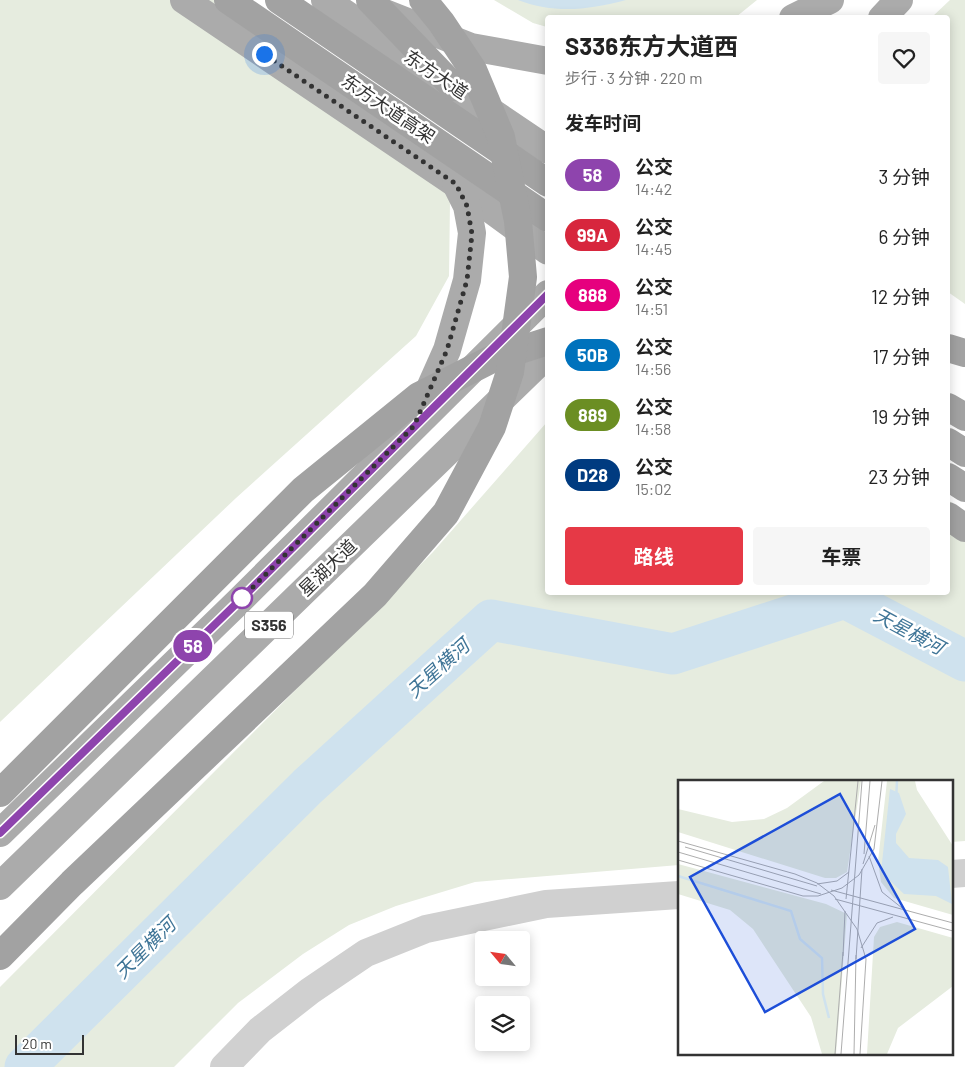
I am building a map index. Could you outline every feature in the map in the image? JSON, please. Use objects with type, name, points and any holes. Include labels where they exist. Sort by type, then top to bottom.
[{"type":"highway","name":"东方大道高架","points":[[228,0],[545,216]]},
{"type":"highway","name":"东方大道高架","points":[[279,0],[545,182]]},
{"type":"highway","points":[[0,956],[72,884],[375,594],[446,513],[492,427],[510,372],[522,277],[518,221],[501,137],[473,70],[441,22],[423,0]]},
{"type":"highway","points":[[376,6],[454,86]]},
{"type":"highway","points":[[950,349],[965,353]]},
{"type":"highway","points":[[0,793],[302,490],[420,396],[492,359],[545,355]]},
{"type":"highway","points":[[950,409],[965,416]]},
{"type":"highway","points":[[950,443],[965,454]]},
{"type":"highway","points":[[950,478],[965,488]]},
{"type":"highway","points":[[950,517],[965,528]]},
{"type":"main road","points":[[184,0],[456,184],[545,249]]},
{"type":"main road","name":"东方大道","points":[[325,0],[545,148]]},
{"type":"main road","points":[[356,0],[376,6],[471,47],[545,60]]},
{"type":"main road","points":[[799,15],[832,0]]},
{"type":"main road","points":[[819,15],[832,0]]},
{"type":"main road","points":[[885,15],[899,0]]},
{"type":"main road","points":[[414,426],[447,350],[467,280],[472,234],[467,206],[456,184]]},
{"type":"main road","name":"S356","points":[[0,833],[238,602],[545,297]]},
{"type":"main road","name":"星湖大道","points":[[0,886],[545,355]]},
{"type":"main road","points":[[950,410],[965,421]]},
{"type":"main road","points":[[950,508],[965,519]]},
{"type":"street","points":[[950,355],[965,365]]},
{"type":"street","points":[[952,874],[965,873]]},
{"type":"street","points":[[224,1067],[260,1030],[310,991],[366,953],[426,930],[546,904],[678,895]]},
{"type":"shaded area","points":[[0,0],[230,0],[391,105],[450,201],[449,276],[416,336],[236,498],[0,722]]},
{"type":"shaded area","points":[[494,0],[757,0],[738,15],[545,15],[545,26],[533,23]]},
{"type":"shaded area","points":[[950,0],[965,0],[965,304],[950,293],[950,15],[934,15]]},
{"type":"shaded area","points":[[545,424],[545,595],[950,595],[950,501],[965,512],[965,841],[952,842],[952,780],[678,780],[678,865],[475,882],[396,906],[349,925],[303,954],[238,1003],[174,1067],[0,1067],[0,987],[433,552]]},
{"type":"water","points":[[518,0],[626,0],[585,8],[558,9]]},
{"type":"waterway","name":"天星横河","points":[[25,1067],[308,786],[491,620],[673,654],[845,598],[965,661]]},
{"type":"bus line","name":"58","points":[[0,833],[238,602],[545,297]]},
{"type":"route","points":[[242,598],[238,602],[414,426],[447,350],[467,280],[472,234],[467,206],[456,184],[264,54]]}]
